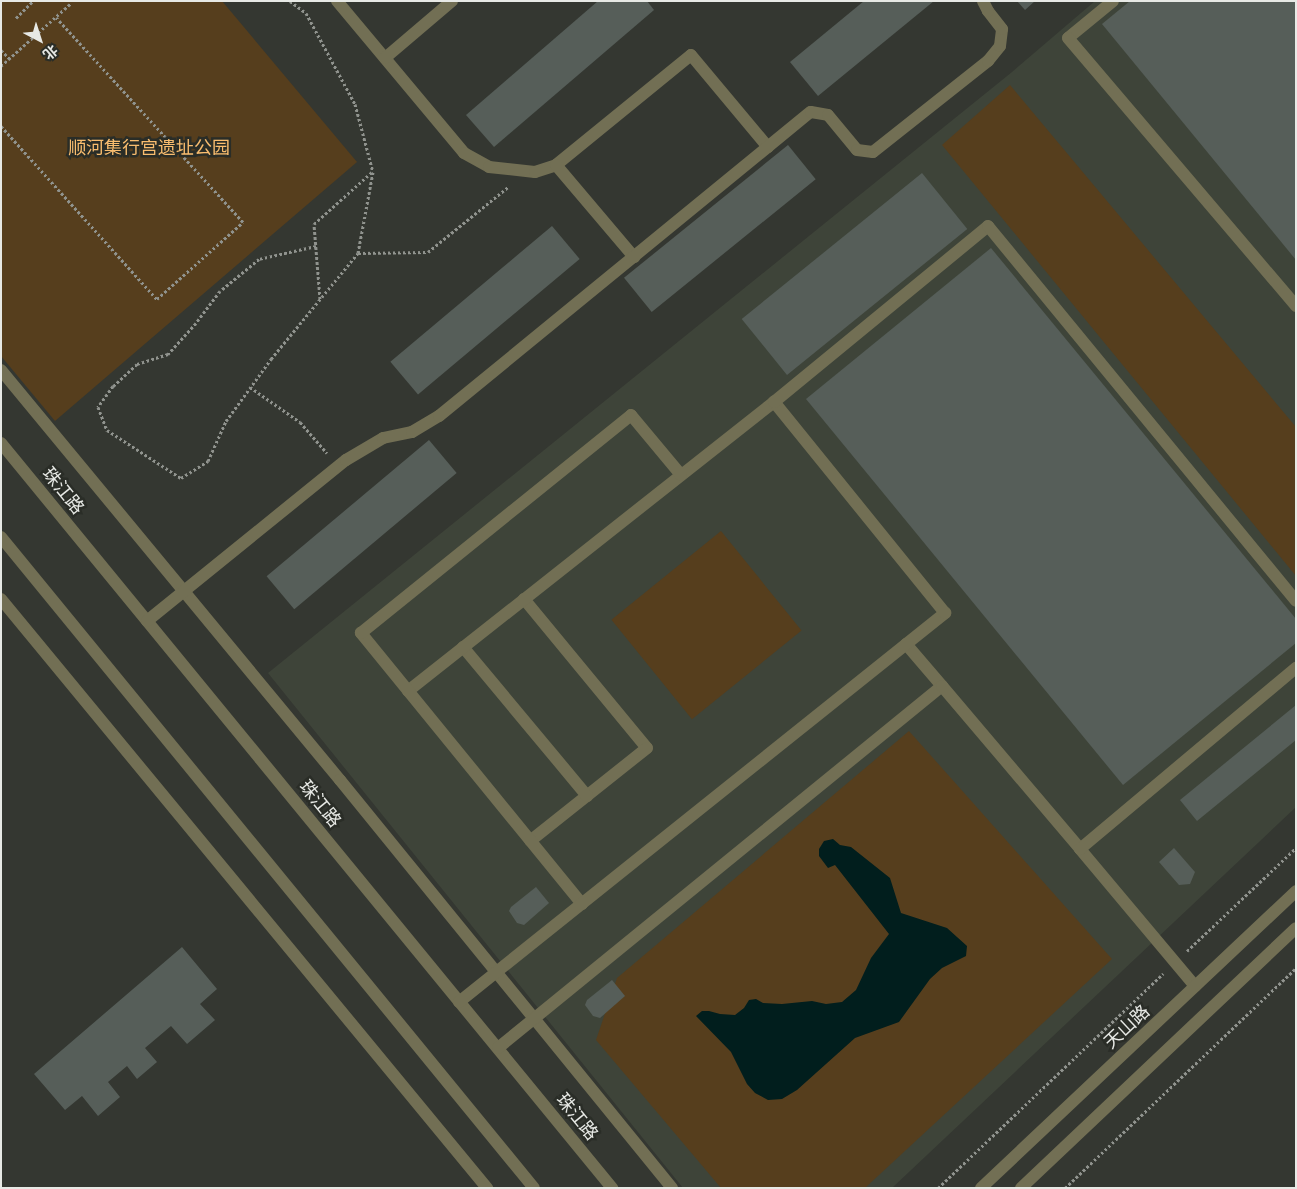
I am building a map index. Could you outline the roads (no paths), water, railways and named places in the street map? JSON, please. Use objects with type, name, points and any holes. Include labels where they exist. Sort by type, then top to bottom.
[{"type":"street","points":[[337,1],[464,153],[489,167],[535,172],[556,165],[691,55],[768,148]]},
{"type":"street","points":[[385,58],[452,1]]},
{"type":"street","points":[[147,621],[338,467],[383,438],[412,432],[439,416],[811,112],[828,115],[857,150],[873,152],[988,61],[1000,46],[1002,29],[983,1]]},
{"type":"street","points":[[1113,1],[1068,38],[1296,306]]},
{"type":"street","points":[[556,165],[634,258]]},
{"type":"street","points":[[408,691],[774,402],[988,226],[1296,601]]},
{"type":"street","points":[[1,370],[535,1018],[672,1188]]},
{"type":"street","points":[[459,1002],[945,613],[774,402]]},
{"type":"street","points":[[582,904],[361,633],[631,416],[681,475]]},
{"type":"street","name":"珠江路","points":[[1,443],[612,1188]]},
{"type":"street","points":[[1,537],[534,1188]]},
{"type":"street","points":[[524,599],[647,748],[530,841]]},
{"type":"street","points":[[1,600],[487,1188]]},
{"type":"street","points":[[906,644],[1195,986]]},
{"type":"street","points":[[464,647],[587,796]]},
{"type":"street","points":[[1080,849],[1296,668]]},
{"type":"street","points":[[498,1048],[942,686]]},
{"type":"street","name":"天山路","points":[[981,1188],[1296,891]]},
{"type":"street","points":[[1021,1188],[1296,928]]},
{"type":"water","points":[[833,839],[840,845],[851,847],[890,878],[901,913],[947,928],[967,946],[966,956],[942,968],[930,979],[899,1022],[855,1038],[797,1090],[782,1099],[768,1100],[755,1093],[747,1084],[731,1052],[696,1016],[702,1011],[735,1015],[744,1008],[749,1000],[756,999],[763,1003],[782,1004],[812,1001],[826,1004],[842,1002],[856,990],[871,958],[889,934],[835,865],[828,868],[819,856],[819,849],[824,841]]},
{"type":"park label","name":"顺河集行宫遗址公园","points":[[149,148]]}]
